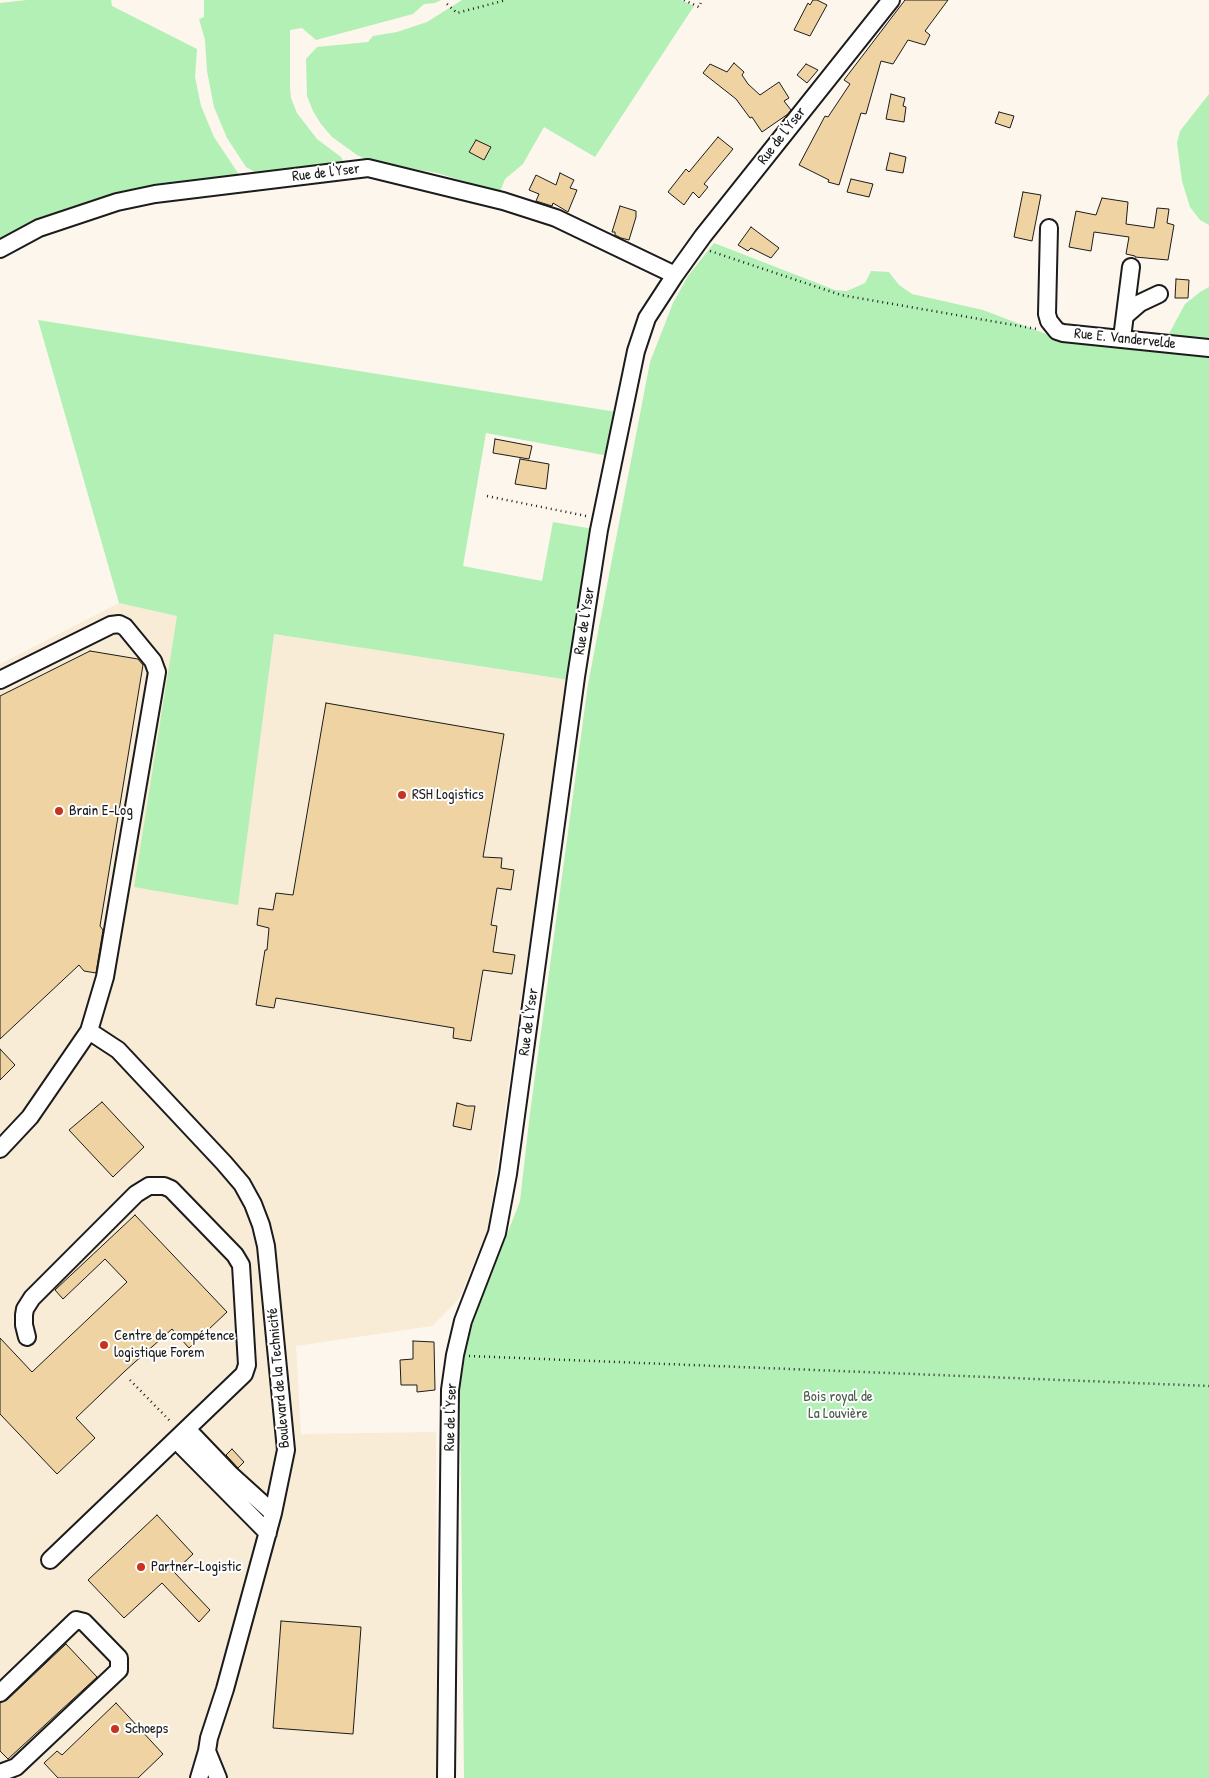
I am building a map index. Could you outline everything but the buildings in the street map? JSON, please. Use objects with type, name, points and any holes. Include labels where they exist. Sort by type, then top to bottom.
[{"type":"street","name":"Rue de l'Yser","points":[[446,1778],[450,1390],[455,1354],[463,1321],[497,1233],[508,1174],[576,677],[602,519],[636,351],[647,318],[674,275],[891,0]]},
{"type":"street","name":"Rue de l'Yser","points":[[0,249],[39,228],[117,202],[156,194],[368,168],[503,201],[556,218],[674,275]]},
{"type":"street","name":"Rue E. Vandervelde","points":[[1049,228],[1047,314],[1052,326],[1057,331],[1063,334],[1122,338],[1209,348]]},
{"type":"street","points":[[1122,338],[1131,267]]},
{"type":"street","points":[[1125,316],[1140,303],[1159,294]]},
{"type":"street","points":[[0,680],[111,625],[119,624],[125,627],[153,661],[157,672],[105,977],[89,1031],[30,1117],[0,1149]]},
{"type":"street","name":"Boulevard de la Technicité","points":[[89,1031],[118,1050],[224,1162],[242,1184],[253,1204],[261,1225],[270,1272],[286,1450],[274,1514],[199,1778]]},
{"type":"street","points":[[27,1337],[24,1314],[32,1298],[141,1189],[156,1184],[171,1189],[235,1255],[241,1264],[247,1365],[244,1374],[50,1560]]},
{"type":"street","points":[[182,1434],[274,1514]]},
{"type":"street","points":[[182,1434],[268,1533]]},
{"type":"street","points":[[0,1693],[76,1620],[84,1622],[119,1658],[119,1670],[16,1767],[0,1773]]},
{"type":"street","points":[[207,1751],[218,1778]]},
{"type":"path","points":[[447,4],[457,13],[506,0]]},
{"type":"path","points":[[684,0],[699,6],[702,0]]},
{"type":"path","points":[[696,246],[841,295],[1063,334]]},
{"type":"path","points":[[487,496],[602,519]]},
{"type":"path","points":[[465,1356],[1209,1386]]},
{"type":"path","points":[[130,1380],[182,1434]]},
{"type":"shaded area","points":[[119,603],[274,634],[569,680],[488,1229],[459,1299],[432,1326],[296,1346],[301,1434],[436,1432],[437,1778],[0,1778],[0,664]]},
{"type":"green space","points":[[27,0],[111,0],[112,6],[197,49],[195,77],[201,106],[214,137],[242,179],[153,190],[0,243],[0,3]]},
{"type":"green space","points":[[204,0],[441,0],[435,3],[424,4],[413,14],[316,40],[302,28],[290,30],[290,88],[291,98],[297,113],[317,139],[341,157],[346,166],[263,177],[246,167],[227,138],[214,107],[207,71],[205,40],[199,19],[204,17]]},
{"type":"green space","points":[[462,0],[681,0],[694,6],[595,157],[544,127],[523,164],[505,179],[500,192],[437,173],[372,162],[357,155],[332,137],[313,111],[307,96],[306,59],[317,47],[368,42],[373,36],[397,32],[427,22]]},
{"type":"green space","points":[[1209,94],[1209,225],[1200,220],[1190,207],[1182,181],[1177,143],[1180,131]]},
{"type":"green space","name":"Bois royal de La Louvière","points":[[714,243],[835,290],[847,291],[865,283],[871,271],[889,272],[899,285],[912,294],[983,310],[1054,337],[1164,343],[1185,304],[1209,287],[1209,1778],[464,1778],[460,1391],[465,1356],[473,1322],[520,1201],[530,1113],[588,684],[650,362],[673,303],[688,276]]},
{"type":"green space","points":[[38,320],[623,413],[614,457],[486,433],[463,566],[542,581],[553,522],[599,530],[569,680],[274,634],[238,905],[134,887],[177,616],[119,603]]},
{"type":"place","name":"RSH Logistics","points":[[402,795]]},
{"type":"place","name":"Brain E-Log","points":[[59,811]]},
{"type":"place","name":"Centre de compétence logistique Forem","points":[[104,1345]]},
{"type":"place","name":"Partner-Logistic","points":[[141,1567]]},
{"type":"place","name":"Schoeps","points":[[115,1729]]}]
